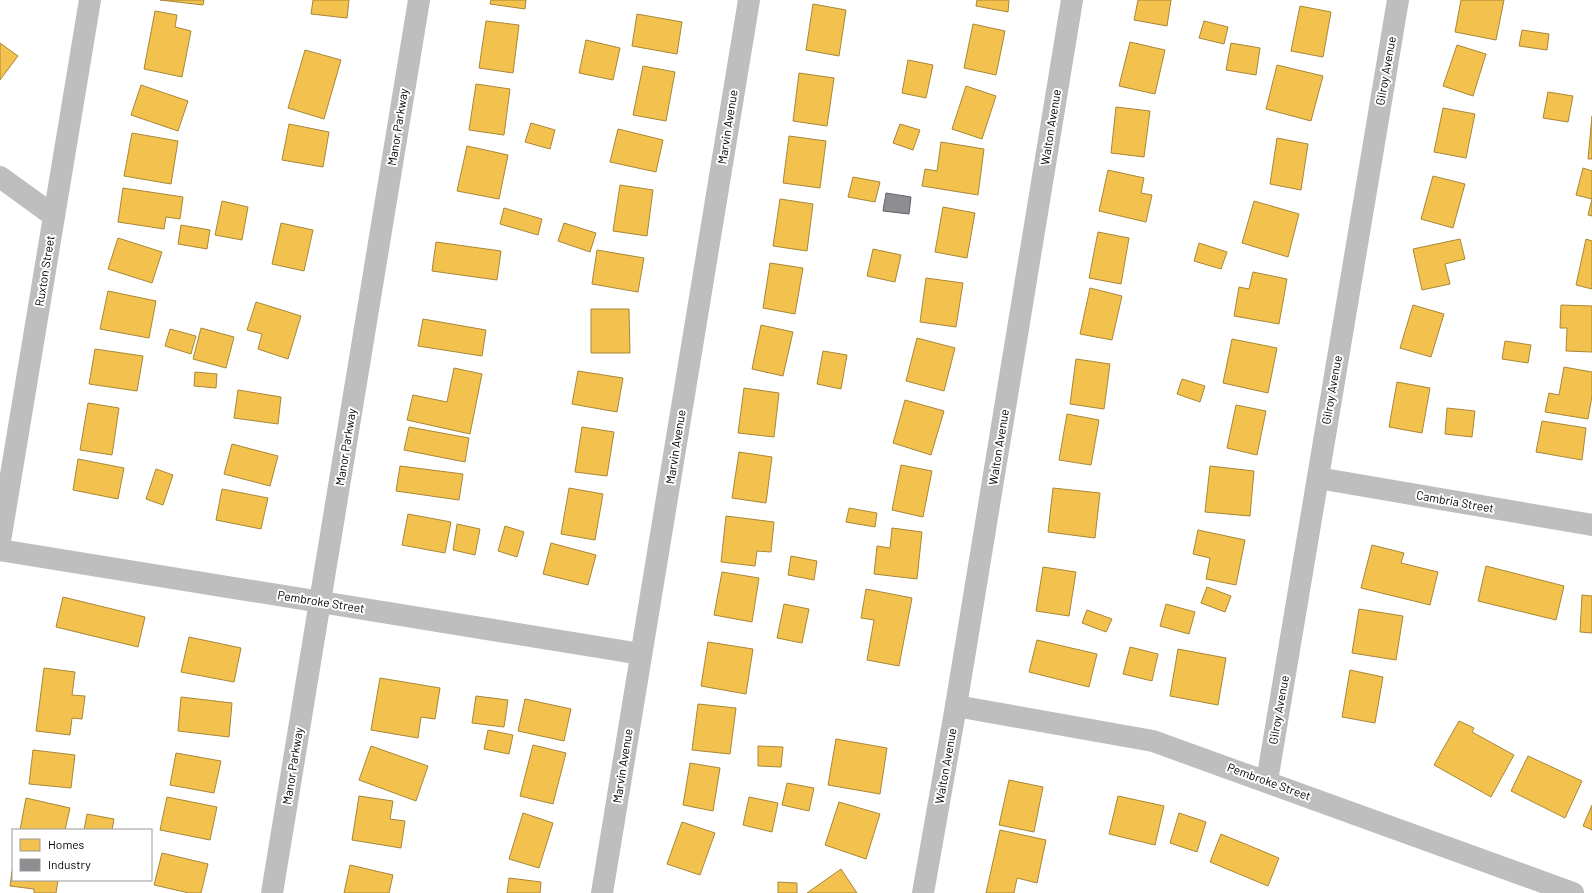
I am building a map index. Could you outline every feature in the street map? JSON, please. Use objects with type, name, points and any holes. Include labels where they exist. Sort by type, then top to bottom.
[{"type":"street","name":"Ruxton Street","points":[[0,541],[90,0]]},
{"type":"street","name":"Manor Parkway","points":[[272,893],[419,0]]},
{"type":"street","name":"Marvin Avenue","points":[[602,893],[749,0]]},
{"type":"street","name":"Walton Avenue","points":[[923,893],[956,706],[1072,0]]},
{"type":"street","name":"Gilroy Avenue","points":[[1267,781],[1398,0]]},
{"type":"street","points":[[0,177],[54,216]]},
{"type":"street","name":"Cambria Street","points":[[1318,478],[1592,525]]},
{"type":"street","name":"Pembroke Street","points":[[0,550],[641,654]]},
{"type":"street","name":"Pembroke Street","points":[[956,706],[1153,741],[1573,893]]},
{"type":"building: Homes","points":[[160,0],[204,0],[203,5]]},
{"type":"building: Homes","points":[[313,0],[349,0],[347,18],[311,14]]},
{"type":"building: Homes","points":[[491,0],[526,0],[525,9],[490,4]]},
{"type":"building: Homes","points":[[977,0],[1009,0],[1008,12],[976,6]]},
{"type":"building: Homes","points":[[1138,0],[1171,0],[1167,26],[1134,20]]},
{"type":"building: Homes","points":[[1461,0],[1504,0],[1496,40],[1455,32]]},
{"type":"building: Homes","points":[[813,4],[846,10],[839,56],[806,50]]},
{"type":"building: Homes","points":[[1300,6],[1331,12],[1323,57],[1291,51]]},
{"type":"building: Homes","points":[[155,11],[177,15],[175,27],[191,31],[182,77],[144,69]]},
{"type":"building: Homes","points":[[637,14],[682,22],[677,54],[632,46]]},
{"type":"building: Homes","points":[[486,21],[519,25],[513,73],[479,68]]},
{"type":"building: Homes","points":[[1204,21],[1228,27],[1224,44],[1199,38]]},
{"type":"building: Homes","points":[[973,24],[1005,31],[996,75],[964,68]]},
{"type":"building: Homes","points":[[1522,30],[1549,34],[1547,50],[1519,46]]},
{"type":"building: Homes","points":[[586,40],[620,48],[613,80],[579,73]]},
{"type":"building: Homes","points":[[1130,42],[1165,50],[1155,94],[1119,86]]},
{"type":"building: Homes","points":[[0,43],[18,56],[0,80]]},
{"type":"building: Homes","points":[[1231,43],[1260,48],[1256,75],[1226,70]]},
{"type":"building: Homes","points":[[1457,45],[1486,54],[1473,96],[1443,86]]},
{"type":"building: Homes","points":[[305,50],[341,60],[324,119],[288,108]]},
{"type":"building: Homes","points":[[908,60],[933,65],[926,98],[902,93]]},
{"type":"building: Homes","points":[[1277,65],[1323,76],[1311,121],[1266,109]]},
{"type":"building: Homes","points":[[643,66],[675,72],[666,121],[633,115]]},
{"type":"building: Homes","points":[[799,73],[834,78],[827,126],[793,121]]},
{"type":"building: Homes","points":[[476,84],[510,89],[504,135],[469,130]]},
{"type":"building: Homes","points":[[141,85],[188,101],[178,131],[131,115]]},
{"type":"building: Homes","points":[[966,86],[996,96],[982,139],[952,129]]},
{"type":"building: Homes","points":[[1548,92],[1573,96],[1568,122],[1543,118]]},
{"type":"building: Homes","points":[[1116,107],[1150,111],[1144,157],[1111,153]]},
{"type":"building: Homes","points":[[1443,108],[1475,114],[1466,158],[1434,152]]},
{"type":"building: Homes","points":[[1592,116],[1592,159],[1588,159]]},
{"type":"building: Homes","points":[[531,123],[555,130],[550,149],[525,142]]},
{"type":"building: Homes","points":[[289,124],[329,132],[323,167],[282,160]]},
{"type":"building: Homes","points":[[900,124],[920,130],[913,150],[893,143]]},
{"type":"building: Homes","points":[[618,129],[663,140],[656,172],[610,162]]},
{"type":"building: Homes","points":[[132,133],[178,141],[171,184],[124,176]]},
{"type":"building: Homes","points":[[789,136],[826,141],[820,188],[783,183]]},
{"type":"building: Homes","points":[[1277,138],[1308,144],[1301,190],[1270,184]]},
{"type":"building: Homes","points":[[941,142],[984,149],[978,195],[922,186],[925,169],[937,171]]},
{"type":"building: Homes","points":[[467,146],[508,155],[499,199],[457,191]]},
{"type":"building: Homes","points":[[1583,168],[1592,171],[1592,199],[1576,195]]},
{"type":"building: Homes","points":[[1108,170],[1144,178],[1141,193],[1152,195],[1146,222],[1099,211]]},
{"type":"building: Homes","points":[[1433,176],[1465,184],[1453,228],[1421,219]]},
{"type":"building: Homes","points":[[853,177],[880,182],[875,202],[848,197]]},
{"type":"building: Homes","points":[[620,185],[653,190],[647,236],[613,231]]},
{"type":"building: Homes","points":[[123,188],[183,197],[180,219],[166,217],[164,229],[118,222]]},
{"type":"building: Homes","points":[[780,199],[813,204],[807,251],[773,246]]},
{"type":"building: Homes","points":[[1592,199],[1592,216],[1588,215]]},
{"type":"building: Homes","points":[[222,201],[248,207],[242,240],[215,235]]},
{"type":"building: Homes","points":[[1254,201],[1299,214],[1288,257],[1242,243]]},
{"type":"building: Homes","points":[[943,207],[975,213],[967,258],[935,252]]},
{"type":"building: Homes","points":[[504,208],[542,219],[538,235],[500,224]]},
{"type":"building: Homes","points":[[281,223],[313,230],[304,271],[272,264]]},
{"type":"building: Homes","points":[[564,223],[596,233],[590,252],[558,241]]},
{"type":"building: Homes","points":[[181,225],[210,230],[207,249],[178,244]]},
{"type":"building: Homes","points":[[1098,232],[1129,238],[1121,284],[1089,278]]},
{"type":"building: Homes","points":[[118,238],[162,252],[152,283],[108,269]]},
{"type":"building: Homes","points":[[1460,239],[1465,259],[1445,264],[1450,284],[1422,290],[1413,249]]},
{"type":"building: Homes","points":[[1586,239],[1592,241],[1592,289],[1576,285]]},
{"type":"building: Homes","points":[[436,242],[501,251],[497,280],[432,271]]},
{"type":"building: Homes","points":[[1199,243],[1227,252],[1221,269],[1194,261]]},
{"type":"building: Homes","points":[[873,249],[901,255],[895,282],[867,276]]},
{"type":"building: Homes","points":[[597,250],[644,258],[638,292],[592,284]]},
{"type":"building: Homes","points":[[770,263],[803,268],[795,314],[763,308]]},
{"type":"building: Homes","points":[[1253,272],[1287,279],[1279,324],[1234,316],[1239,287],[1249,289]]},
{"type":"building: Homes","points":[[926,278],[963,283],[956,327],[920,322]]},
{"type":"building: Homes","points":[[1090,288],[1122,296],[1112,340],[1080,334]]},
{"type":"building: Homes","points":[[108,291],[156,301],[149,338],[100,329]]},
{"type":"building: Homes","points":[[256,302],[301,316],[288,359],[258,349],[262,334],[247,330]]},
{"type":"building: Homes","points":[[1413,305],[1444,314],[1431,357],[1400,348]]},
{"type":"building: Homes","points":[[1561,305],[1592,306],[1592,352],[1566,351],[1567,328],[1560,328]]},
{"type":"building: Homes","points":[[591,309],[629,309],[630,353],[591,353]]},
{"type":"building: Homes","points":[[423,319],[486,330],[482,356],[418,346]]},
{"type":"building: Homes","points":[[761,325],[793,332],[783,376],[752,369]]},
{"type":"building: Homes","points":[[201,328],[234,337],[226,368],[193,359]]},
{"type":"building: Homes","points":[[170,329],[196,336],[191,354],[165,346]]},
{"type":"building: Homes","points":[[917,338],[955,348],[944,391],[906,381]]},
{"type":"building: Homes","points":[[1232,339],[1277,348],[1268,393],[1223,383]]},
{"type":"building: Homes","points":[[1505,341],[1531,345],[1528,363],[1502,359]]},
{"type":"building: Homes","points":[[95,349],[143,356],[137,391],[89,384]]},
{"type":"building: Homes","points":[[823,351],[847,355],[841,389],[817,384]]},
{"type":"building: Homes","points":[[1076,359],[1110,364],[1104,409],[1070,404]]},
{"type":"building: Homes","points":[[1564,367],[1592,372],[1592,396],[1588,419],[1545,412],[1549,393],[1559,395]]},
{"type":"building: Homes","points":[[454,368],[482,374],[470,434],[407,420],[413,395],[447,402]]},
{"type":"building: Homes","points":[[578,371],[623,378],[617,412],[572,404]]},
{"type":"building: Homes","points":[[195,372],[217,374],[216,388],[194,386]]},
{"type":"building: Homes","points":[[1182,379],[1205,386],[1200,402],[1177,394]]},
{"type":"building: Homes","points":[[1397,382],[1430,388],[1422,433],[1389,427]]},
{"type":"building: Homes","points":[[744,388],[779,393],[774,437],[738,433]]},
{"type":"building: Homes","points":[[238,390],[281,397],[278,424],[234,418]]},
{"type":"building: Homes","points":[[905,400],[944,411],[931,455],[893,443]]},
{"type":"building: Homes","points":[[88,403],[119,408],[112,455],[80,450]]},
{"type":"building: Homes","points":[[1236,405],[1266,411],[1257,455],[1227,448]]},
{"type":"building: Homes","points":[[1447,408],[1475,411],[1472,437],[1445,434]]},
{"type":"building: Homes","points":[[1067,414],[1099,420],[1091,465],[1059,460]]},
{"type":"building: Homes","points":[[1542,421],[1586,428],[1582,460],[1536,452]]},
{"type":"building: Homes","points":[[409,427],[469,438],[465,462],[404,450]]},
{"type":"building: Homes","points":[[582,427],[614,432],[607,476],[575,472]]},
{"type":"building: Homes","points":[[232,444],[278,456],[270,486],[224,474]]},
{"type":"building: Homes","points":[[739,452],[772,457],[766,503],[732,498]]},
{"type":"building: Homes","points":[[78,459],[124,468],[118,499],[73,490]]},
{"type":"building: Homes","points":[[901,465],[932,471],[923,517],[892,510]]},
{"type":"building: Homes","points":[[400,466],[463,474],[459,500],[396,491]]},
{"type":"building: Homes","points":[[1210,466],[1254,471],[1250,516],[1205,512]]},
{"type":"building: Homes","points":[[156,469],[173,475],[163,505],[146,499]]},
{"type":"building: Homes","points":[[569,488],[603,494],[595,540],[561,534]]},
{"type":"building: Homes","points":[[1053,488],[1100,493],[1095,538],[1048,532]]},
{"type":"building: Homes","points":[[222,489],[268,498],[261,529],[216,520]]},
{"type":"building: Homes","points":[[849,508],[877,513],[875,527],[846,522]]},
{"type":"building: Homes","points":[[408,514],[451,522],[445,553],[402,545]]},
{"type":"building: Homes","points":[[726,516],[774,522],[771,552],[757,551],[755,566],[721,562]]},
{"type":"building: Homes","points":[[457,524],[480,529],[475,555],[453,550]]},
{"type":"building: Homes","points":[[505,526],[524,532],[517,557],[498,551]]},
{"type":"building: Homes","points":[[892,528],[922,532],[917,579],[874,574],[877,546],[890,548]]},
{"type":"building: Homes","points":[[1198,530],[1245,540],[1236,585],[1206,579],[1210,558],[1193,554]]},
{"type":"building: Homes","points":[[551,543],[596,555],[588,585],[543,574]]},
{"type":"building: Homes","points":[[1372,545],[1404,553],[1401,563],[1438,572],[1430,605],[1361,588]]},
{"type":"building: Homes","points":[[791,556],[817,561],[814,580],[788,575]]},
{"type":"building: Homes","points":[[1486,566],[1564,586],[1556,620],[1478,601]]},
{"type":"building: Homes","points":[[1043,567],[1076,572],[1069,616],[1036,611]]},
{"type":"building: Homes","points":[[722,572],[759,578],[752,622],[714,615]]},
{"type":"building: Homes","points":[[1207,587],[1231,596],[1225,612],[1201,603]]},
{"type":"building: Homes","points":[[866,589],[912,598],[899,666],[867,660],[874,620],[861,618]]},
{"type":"building: Homes","points":[[1582,595],[1592,596],[1592,633],[1580,632]]},
{"type":"building: Homes","points":[[63,597],[145,617],[138,647],[56,627]]},
{"type":"building: Homes","points":[[784,604],[809,609],[802,643],[777,638]]},
{"type":"building: Homes","points":[[1166,604],[1195,612],[1189,634],[1160,626]]},
{"type":"building: Homes","points":[[1359,609],[1403,616],[1396,660],[1352,653]]},
{"type":"building: Homes","points":[[1087,610],[1112,619],[1106,632],[1082,623]]},
{"type":"building: Homes","points":[[189,637],[241,648],[234,682],[181,672]]},
{"type":"building: Homes","points":[[1037,640],[1097,654],[1089,687],[1029,672]]},
{"type":"building: Homes","points":[[708,642],[753,649],[746,694],[701,686]]},
{"type":"building: Homes","points":[[1130,647],[1158,654],[1152,681],[1123,674]]},
{"type":"building: Homes","points":[[1178,649],[1226,658],[1218,705],[1170,696]]},
{"type":"building: Homes","points":[[44,668],[75,672],[72,695],[85,696],[82,719],[72,718],[70,735],[36,731]]},
{"type":"building: Homes","points":[[1350,670],[1383,677],[1375,723],[1342,717]]},
{"type":"building: Homes","points":[[380,678],[440,688],[435,719],[421,717],[418,738],[371,730]]},
{"type":"building: Homes","points":[[476,696],[508,700],[504,727],[472,723]]},
{"type":"building: Homes","points":[[181,697],[232,703],[229,737],[178,731]]},
{"type":"building: Homes","points":[[525,699],[571,709],[564,741],[518,731]]},
{"type":"building: Homes","points":[[698,704],[736,708],[730,754],[692,750]]},
{"type":"building: Homes","points":[[1459,721],[1474,728],[1472,732],[1514,755],[1491,797],[1434,765]]},
{"type":"building: Homes","points":[[488,730],[513,735],[509,754],[484,749]]},
{"type":"building: Homes","points":[[836,739],[887,748],[880,794],[828,785]]},
{"type":"building: Homes","points":[[533,745],[566,753],[553,804],[520,796]]},
{"type":"building: Homes","points":[[371,746],[428,766],[416,801],[359,780]]},
{"type":"building: Homes","points":[[758,746],[783,747],[781,767],[758,766]]},
{"type":"building: Homes","points":[[33,750],[75,755],[71,788],[29,784]]},
{"type":"building: Homes","points":[[176,753],[221,761],[214,793],[170,785]]},
{"type":"building: Homes","points":[[1528,756],[1582,781],[1565,818],[1511,791]]},
{"type":"building: Homes","points":[[690,763],[720,768],[713,811],[683,805]]},
{"type":"building: Homes","points":[[1009,780],[1043,787],[1034,832],[999,825]]},
{"type":"building: Homes","points":[[787,783],[814,788],[809,811],[782,805]]},
{"type":"building: Homes","points":[[359,796],[393,801],[390,819],[405,821],[401,848],[352,840]]},
{"type":"building: Homes","points":[[1118,796],[1164,806],[1155,845],[1109,834]]},
{"type":"building: Homes","points":[[167,797],[217,807],[210,840],[160,830]]},
{"type":"building: Homes","points":[[749,797],[778,803],[772,832],[743,825]]},
{"type":"building: Homes","points":[[26,798],[70,808],[65,829],[20,829]]},
{"type":"building: Homes","points":[[839,802],[880,814],[866,859],[825,845]]},
{"type":"building: Homes","points":[[1592,805],[1592,830],[1583,826]]},
{"type":"building: Homes","points":[[523,813],[553,823],[539,868],[509,859]]},
{"type":"building: Homes","points":[[1179,813],[1206,822],[1197,852],[1170,843]]},
{"type":"building: Homes","points":[[87,814],[114,819],[112,829],[84,829]]},
{"type":"building: Homes","points":[[682,822],[715,833],[700,875],[667,864]]},
{"type":"building: Homes","points":[[1000,830],[1046,840],[1037,883],[1017,878],[1014,893],[986,893]]},
{"type":"building: Homes","points":[[1221,834],[1279,858],[1268,886],[1210,862]]},
{"type":"building: Homes","points":[[162,853],[208,864],[201,893],[189,893],[154,885]]},
{"type":"building: Homes","points":[[350,865],[393,875],[389,893],[344,893]]},
{"type":"building: Homes","points":[[841,869],[857,893],[807,893]]},
{"type":"building: Homes","points":[[12,872],[12,881],[58,881],[56,893],[34,893],[34,889],[10,886]]},
{"type":"building: Homes","points":[[509,878],[541,882],[540,893],[507,893]]},
{"type":"building: Homes","points":[[778,882],[797,883],[797,893],[778,893]]},
{"type":"building: Industry","points":[[886,193],[911,197],[909,214],[883,211]]}]
